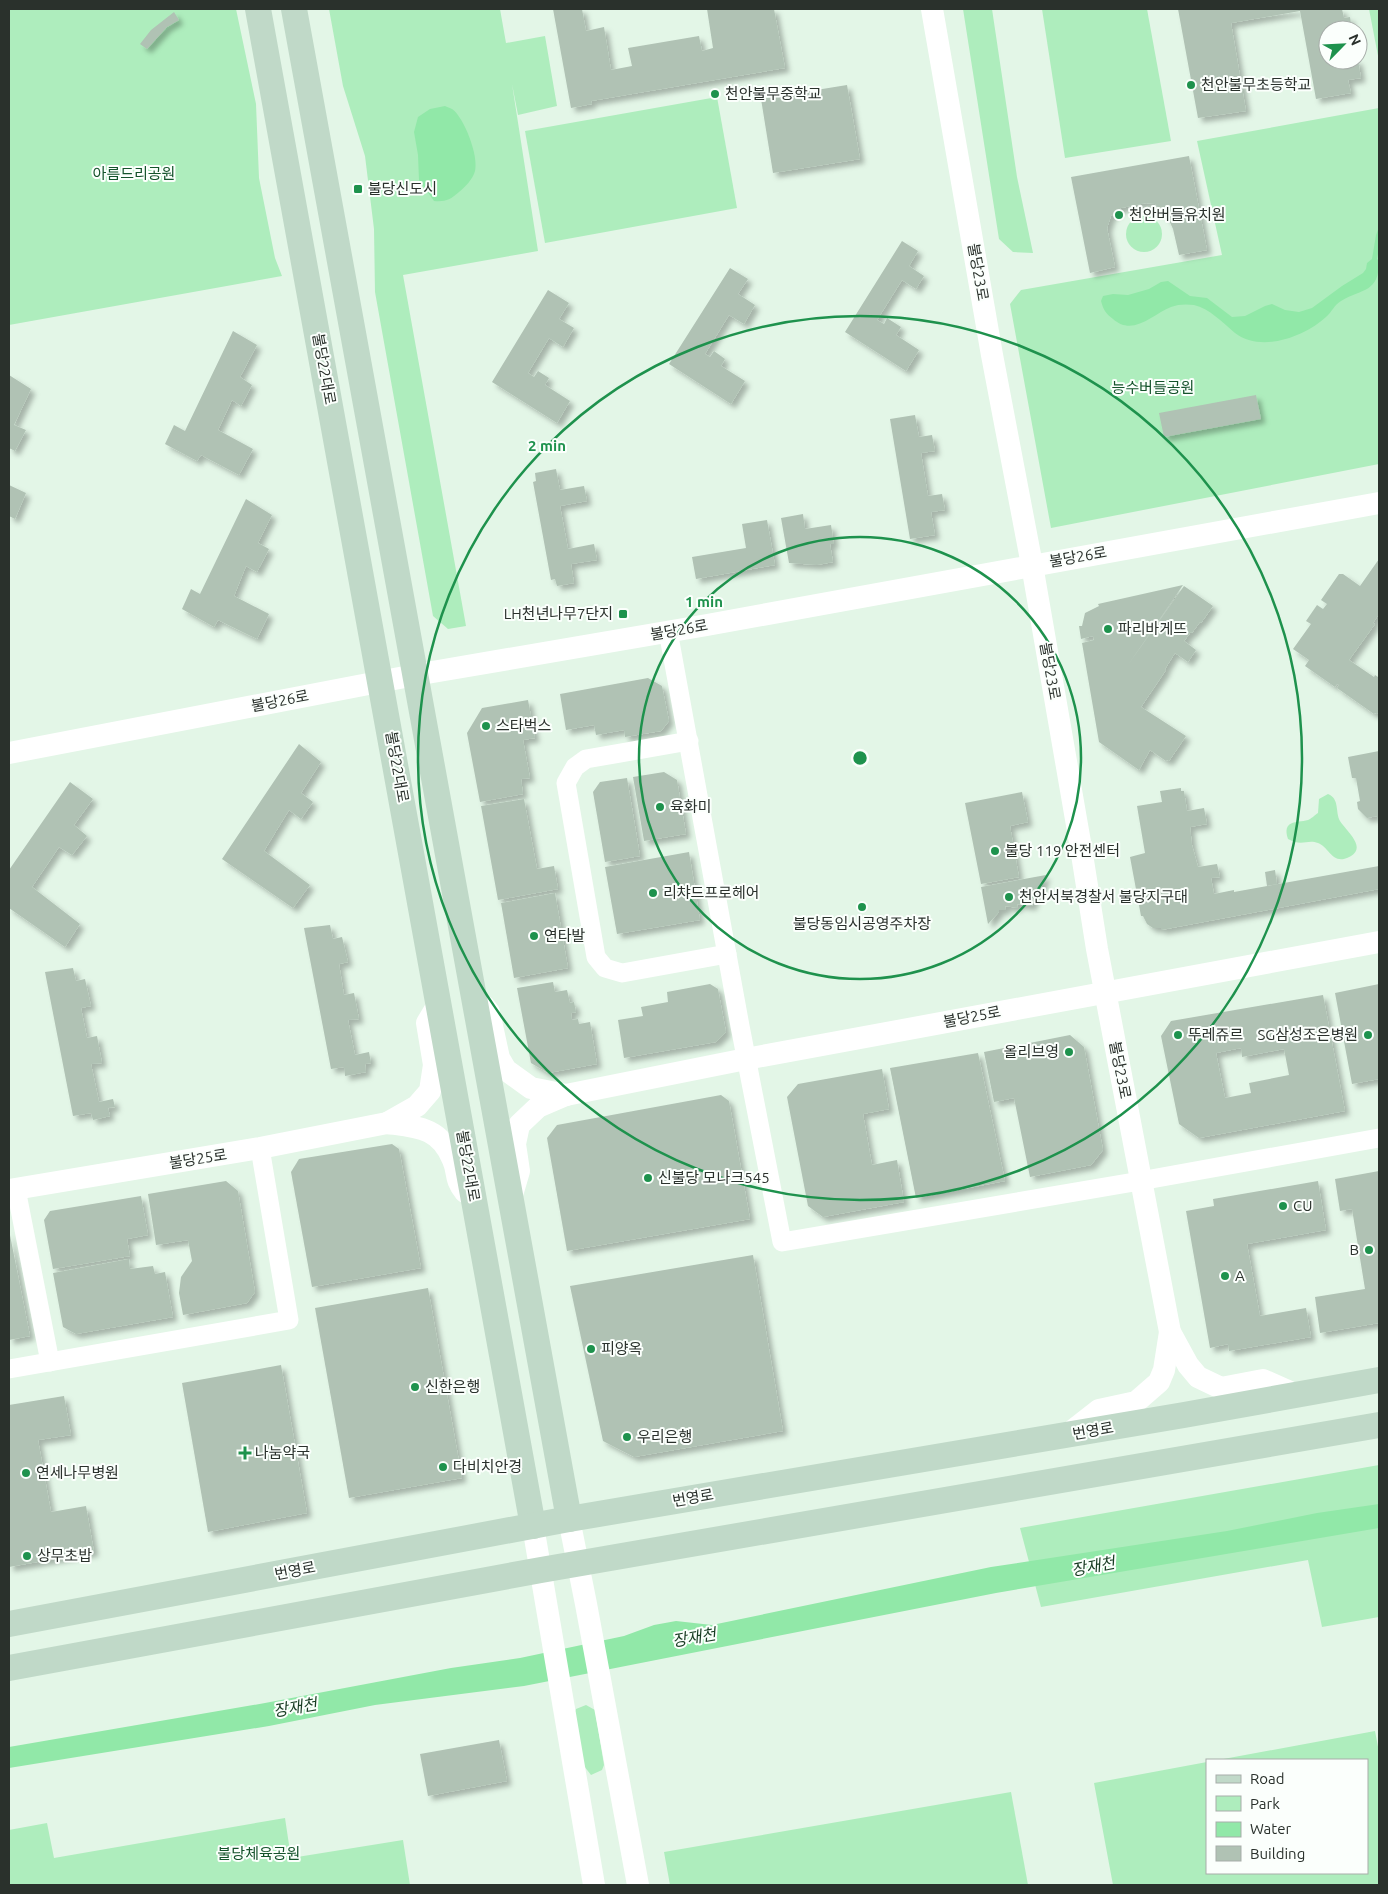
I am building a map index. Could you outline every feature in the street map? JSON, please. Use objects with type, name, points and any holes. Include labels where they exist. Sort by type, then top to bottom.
[{"type":"main road","name":"불당22대로","points":[[258,9],[533,1526]]},
{"type":"main road","points":[[294,9],[569,1520]]},
{"type":"main road","name":"번영로","points":[[9,1624],[533,1526],[1379,1380]]},
{"type":"main road","points":[[9,1668],[541,1570],[579,1565],[1379,1425]]},
{"type":"street","name":"불당23로","points":[[932,9],[992,355],[1032,566],[1105,992],[1170,1332]]},
{"type":"street","name":"불당26로","points":[[9,753],[415,675],[1032,566],[1379,502]]},
{"type":"street","points":[[668,631],[746,1059],[782,1242],[1379,1138]]},
{"type":"street","points":[[689,741],[586,759],[575,767],[566,783],[596,957],[605,968],[622,973],[727,954]]},
{"type":"street","name":"불당25로","points":[[566,1094],[1379,942]]},
{"type":"street","points":[[473,993],[489,1012],[499,1058],[506,1070],[531,1088],[566,1094]]},
{"type":"street","points":[[387,1123],[417,1106],[430,1091],[434,1065],[427,1023],[439,1003]]},
{"type":"street","points":[[510,1198],[519,1172],[515,1144],[519,1125],[538,1107],[566,1094]]},
{"type":"street","points":[[387,1123],[421,1127],[442,1140],[453,1160],[458,1182],[475,1206]]},
{"type":"street","name":"불당25로","points":[[12,1189],[260,1148],[387,1123]]},
{"type":"street","points":[[9,1369],[289,1320],[260,1148]]},
{"type":"street","points":[[12,1189],[50,1362]]},
{"type":"street","points":[[1170,1332],[1188,1365],[1198,1377],[1221,1388],[1263,1380],[1297,1395]]},
{"type":"street","points":[[1067,1435],[1099,1410],[1136,1402],[1159,1382],[1164,1370],[1170,1332]]},
{"type":"street","points":[[569,1520],[638,1885]]},
{"type":"street","points":[[533,1526],[594,1885]]},
{"type":"green space","name":"아름드리공원","points":[[9,9],[236,9],[256,104],[259,178],[275,258],[282,276],[9,325]]},
{"type":"green space","points":[[329,9],[500,9],[506,43],[545,36],[557,106],[518,115],[512,84],[538,251],[403,275],[466,626],[448,629],[433,616],[375,292],[374,229],[365,156],[343,86]]},
{"type":"green space","points":[[963,9],[992,9],[1017,177],[1033,253],[1013,252],[999,239]]},
{"type":"green space","points":[[1042,9],[1147,9],[1171,141],[1065,158]]},
{"type":"green space","points":[[1369,9],[1379,9],[1379,61]]},
{"type":"green space","points":[[717,97],[737,208],[545,243],[525,131]]},
{"type":"green space","name":"능수버들공원","points":[[1379,108],[1379,464],[1051,528],[1010,304],[1021,290],[1222,255],[1197,141]]},
{"type":"green space","points":[[1144,216],[1156,222],[1162,234],[1156,246],[1144,252],[1132,246],[1126,234],[1132,222]]},
{"type":"green space","points":[[1328,794],[1336,802],[1340,821],[1356,845],[1354,854],[1347,858],[1338,859],[1334,857],[1318,843],[1301,843],[1288,839],[1287,828],[1289,825],[1308,820],[1318,813],[1319,799]]},
{"type":"green space","points":[[1379,1465],[1379,1617],[1322,1627],[1308,1560],[1041,1607],[1020,1528]]},
{"type":"green space","points":[[586,1705],[595,1710],[604,1765],[602,1770],[591,1775],[584,1766],[574,1714],[576,1709]]},
{"type":"green space","points":[[1375,1731],[1379,1752],[1379,1885],[1113,1885],[1094,1783],[1206,1762],[1206,1874],[1368,1874],[1368,1759],[1223,1759]]},
{"type":"green space","points":[[1011,1792],[1028,1885],[670,1885],[664,1852]]},
{"type":"green space","name":"불당체육공원","points":[[285,1818],[291,1858],[403,1840],[410,1885],[9,1885],[9,1830],[47,1823],[54,1858]]},
{"type":"water","points":[[445,106],[457,113],[466,128],[473,147],[476,164],[472,177],[461,190],[447,200],[434,201],[419,180],[418,155],[414,132],[418,117],[430,109]]},
{"type":"water","points":[[1379,227],[1378,271],[1373,284],[1339,303],[1328,315],[1306,331],[1282,340],[1257,342],[1245,339],[1200,307],[1182,304],[1164,310],[1143,322],[1128,326],[1120,324],[1108,315],[1101,301],[1103,296],[1113,294],[1128,295],[1168,281],[1190,296],[1207,298],[1232,317],[1245,316],[1272,304],[1285,310],[1299,312],[1312,308],[1363,273],[1367,263],[1372,259]]},
{"type":"water","name":"장재천","points":[[1379,1504],[1379,1528],[996,1593],[524,1686],[375,1705],[269,1726],[9,1768],[9,1747],[265,1703],[451,1668],[520,1658],[624,1636],[654,1625],[676,1621],[712,1625],[991,1567],[1227,1531],[1317,1513]]},
{"type":"building","points":[[553,9],[582,9],[586,31],[604,27],[611,70],[632,66],[628,48],[699,36],[702,51],[713,48],[707,9],[774,9],[785,68],[591,101],[592,104],[571,108]]},
{"type":"building","points":[[1178,9],[1342,9],[1344,18],[1350,17],[1350,20],[1318,20],[1318,70],[1360,70],[1361,78],[1348,80],[1351,93],[1316,99],[1300,11],[1231,23],[1246,111],[1198,118]]},
{"type":"building","points":[[174,12],[179,20],[167,27],[147,49],[140,44],[151,30]]},
{"type":"building","points":[[847,85],[860,159],[773,173],[761,99]]},
{"type":"building","points":[[1189,156],[1207,250],[1179,255],[1169,220],[1155,204],[1146,203],[1121,208],[1111,216],[1107,228],[1115,267],[1090,273],[1071,177]]},
{"type":"building","points":[[902,241],[918,251],[909,266],[924,276],[916,289],[902,280],[877,320],[884,324],[887,318],[901,327],[896,335],[919,350],[906,371],[845,332]]},
{"type":"building","points":[[730,268],[748,279],[738,294],[755,305],[744,324],[729,315],[705,354],[710,357],[714,351],[725,359],[721,366],[745,381],[731,404],[669,364]]},
{"type":"building","points":[[548,290],[569,303],[559,319],[574,328],[563,347],[549,338],[528,373],[534,377],[538,371],[549,378],[545,385],[570,401],[557,423],[492,382]]},
{"type":"building","points":[[233,331],[257,345],[240,377],[252,385],[241,406],[232,400],[218,430],[253,449],[239,475],[201,455],[197,461],[165,444],[174,425],[185,431]]},
{"type":"building","points":[[9,375],[31,389],[14,425],[26,430],[15,451],[9,448]]},
{"type":"building","points":[[1256,395],[1261,419],[1164,437],[1159,413]]},
{"type":"building","points":[[915,415],[919,437],[932,435],[935,451],[921,453],[928,496],[942,494],[945,510],[931,512],[935,535],[910,539],[890,419]]},
{"type":"building","points":[[556,469],[560,490],[584,486],[587,501],[560,506],[568,549],[594,544],[597,560],[571,564],[574,583],[557,586],[555,579],[551,580],[533,482],[536,481],[535,473]]},
{"type":"building","points":[[9,485],[26,493],[15,519],[9,516]]},
{"type":"building","points":[[246,499],[272,515],[258,543],[269,549],[257,572],[246,566],[234,596],[269,614],[257,639],[218,620],[214,627],[182,609],[191,589],[200,594]]},
{"type":"building","points":[[803,514],[805,529],[831,525],[834,544],[830,544],[833,562],[817,565],[789,563],[781,518]]},
{"type":"building","points":[[767,520],[775,565],[696,579],[692,557],[746,548],[742,524]]},
{"type":"building","points":[[1379,559],[1379,614],[1373,623],[1375,624],[1349,660],[1374,677],[1379,675],[1379,712],[1374,714],[1337,688],[1339,685],[1337,684],[1335,687],[1305,666],[1309,660],[1293,649],[1311,624],[1306,621],[1317,605],[1323,609],[1327,604],[1321,600],[1339,574],[1343,574],[1360,586]]},
{"type":"building","points":[[1183,585],[1128,665],[1184,586],[1213,606],[1201,623],[1184,641],[1196,650],[1188,662],[1175,653],[1141,707],[1186,736],[1169,761],[1166,761],[1150,750],[1139,770],[1099,742],[1082,643],[1094,640],[1093,636],[1081,639],[1079,626],[1082,626],[1085,613],[1099,606],[1098,604]]},
{"type":"building","points":[[648,678],[662,686],[669,721],[661,731],[625,737],[624,730],[596,735],[594,725],[566,730],[560,694]]},
{"type":"building","points":[[528,700],[535,738],[523,740],[530,778],[521,779],[523,794],[480,802],[467,733],[482,708]]},
{"type":"building","points":[[299,744],[321,762],[301,793],[313,802],[301,819],[289,810],[264,851],[310,885],[293,908],[222,859]]},
{"type":"building","points":[[1379,751],[1378,825],[1377,816],[1367,818],[1358,809],[1357,802],[1360,801],[1356,778],[1352,778],[1348,757]]},
{"type":"building","name":"육화미","points":[[664,772],[677,780],[686,834],[644,841],[633,777]]},
{"type":"building","points":[[627,778],[640,856],[605,862],[593,792],[600,782]]},
{"type":"building","points":[[70,782],[93,799],[74,825],[87,836],[72,855],[59,847],[32,887],[80,924],[65,947],[9,908],[9,870]]},
{"type":"building","points":[[1181,788],[1181,791],[1184,791],[1187,811],[1204,808],[1207,824],[1190,827],[1192,845],[1198,867],[1217,864],[1220,877],[1211,878],[1214,894],[1379,866],[1379,889],[1161,930],[1161,928],[1153,928],[1141,916],[1130,857],[1145,853],[1137,806],[1162,802],[1160,791]]},
{"type":"building","name":"불당 119 안전센터","points":[[1022,792],[1028,822],[1010,826],[1019,877],[981,884],[965,803]]},
{"type":"building","points":[[524,799],[537,869],[554,866],[558,889],[498,900],[481,806]]},
{"type":"building","name":"리챠드프로헤어","points":[[689,852],[700,920],[617,934],[605,867]]},
{"type":"building","points":[[1275,870],[1277,884],[1267,886],[1265,872]]},
{"type":"building","name":"천안서북경찰서 불당지구대","points":[[1046,875],[1040,890],[1037,890],[1032,906],[1017,904],[1018,908],[1005,906],[1006,910],[999,910],[988,924],[981,887]]},
{"type":"building","name":"연타발","points":[[555,893],[568,968],[514,978],[501,903]]},
{"type":"building","points":[[330,925],[333,939],[342,937],[348,962],[339,964],[344,995],[354,993],[359,1019],[348,1020],[355,1055],[369,1052],[371,1063],[365,1064],[366,1072],[345,1076],[344,1067],[331,1069],[304,928]]},
{"type":"building","points":[[73,968],[76,981],[85,979],[91,1006],[81,1008],[87,1038],[97,1036],[102,1063],[91,1064],[99,1102],[113,1099],[115,1107],[108,1108],[110,1116],[93,1120],[91,1113],[73,1116],[45,972]]},
{"type":"building","points":[[553,982],[555,992],[567,990],[570,1003],[574,1002],[576,1012],[571,1013],[572,1020],[578,1019],[579,1024],[590,1022],[597,1064],[548,1073],[531,1063],[517,988]]},
{"type":"building","points":[[710,984],[718,989],[726,1032],[716,1042],[624,1058],[618,1020],[643,1016],[641,1007],[668,1002],[667,992]]},
{"type":"building","name":"SG삼성조은병원","points":[[1379,984],[1379,1079],[1352,1084],[1335,993]]},
{"type":"building","points":[[1323,995],[1345,1111],[1199,1138],[1179,1124],[1161,1036],[1171,1021]],"holes":[[[1241,1048],[1242,1057],[1284,1049],[1289,1075],[1249,1083],[1251,1093],[1225,1098],[1216,1053]]]},
{"type":"building","points":[[1070,1035],[1084,1047],[1103,1150],[1091,1165],[1030,1177],[1014,1098],[994,1102],[984,1052]]},
{"type":"building","points":[[978,1053],[1005,1181],[916,1198],[890,1068]]},
{"type":"building","points":[[882,1069],[889,1109],[863,1114],[872,1165],[897,1160],[904,1202],[823,1217],[808,1206],[787,1097],[798,1084]]},
{"type":"building","name":"신불당 모나크545","points":[[721,1095],[729,1101],[750,1219],[567,1251],[547,1138],[557,1125]]},
{"type":"building","points":[[392,1144],[399,1149],[421,1268],[312,1287],[291,1172],[299,1159]]},
{"type":"building","name":"B","points":[[1379,1171],[1379,1323],[1320,1333],[1315,1297],[1365,1289],[1352,1209],[1340,1211],[1335,1179]]},
{"type":"building","points":[[226,1181],[238,1191],[255,1292],[247,1303],[183,1315],[179,1293],[181,1277],[192,1261],[188,1240],[156,1245],[148,1194]]},
{"type":"building","name":"A","points":[[1318,1181],[1326,1230],[1247,1244],[1260,1316],[1306,1308],[1311,1337],[1229,1351],[1228,1344],[1210,1348],[1186,1211],[1214,1206],[1213,1199]]},
{"type":"building","points":[[141,1196],[148,1235],[127,1239],[130,1256],[53,1269],[44,1220],[50,1211]]},
{"type":"building","points":[[9,1230],[30,1336],[9,1340]]},
{"type":"building","points":[[753,1255],[783,1431],[634,1457],[603,1441],[570,1286]]},
{"type":"building","points":[[129,1259],[130,1269],[153,1266],[155,1274],[165,1272],[173,1317],[76,1334],[63,1327],[53,1273]]},
{"type":"building","points":[[428,1288],[462,1478],[349,1498],[315,1308]]},
{"type":"building","points":[[281,1365],[307,1513],[208,1532],[182,1383]]},
{"type":"building","name":"연세나무병원","points":[[64,1396],[71,1435],[38,1440],[51,1512],[86,1506],[94,1552],[9,1567],[9,1405]]},
{"type":"building","points":[[499,1740],[507,1781],[428,1796],[420,1754]]},
{"type":"place","name":"천안불무초등학교","points":[[1191,85]]},
{"type":"place","name":"천안불무중학교","points":[[715,94]]},
{"type":"place","name":"불당신도시","points":[[358,189]]},
{"type":"place","name":"천안버들유치원","points":[[1119,215]]},
{"type":"place","name":"LH천년나무7단지","points":[[623,614]]},
{"type":"place","name":"파리바게뜨","points":[[1108,629]]},
{"type":"place","name":"스타벅스","points":[[486,726]]},
{"type":"place","name":"육화미","points":[[660,807]]},
{"type":"place","name":"불당 119 안전센터","points":[[995,851]]},
{"type":"place","name":"리챠드프로헤어","points":[[653,893]]},
{"type":"place","name":"천안서북경찰서 불당지구대","points":[[1009,897]]},
{"type":"place","name":"불당동임시공영주차장","points":[[862,907]]},
{"type":"place","name":"연타발","points":[[534,936]]},
{"type":"place","name":"뚜레쥬르","points":[[1178,1035]]},
{"type":"place","name":"SG삼성조은병원","points":[[1368,1035]]},
{"type":"place","name":"올리브영","points":[[1069,1052]]},
{"type":"place","name":"신불당 모나크545","points":[[648,1178]]},
{"type":"place","name":"CU","points":[[1283,1206]]},
{"type":"place","name":"B","points":[[1369,1250]]},
{"type":"place","name":"A","points":[[1225,1276]]},
{"type":"place","name":"피양옥","points":[[591,1349]]},
{"type":"place","name":"신한은행","points":[[415,1387]]},
{"type":"place","name":"우리은행","points":[[627,1437]]},
{"type":"place","name":"나눔약국","points":[[245,1453]]},
{"type":"place","name":"다비치안경","points":[[443,1467]]},
{"type":"place","name":"연세나무병원","points":[[26,1473]]},
{"type":"place","name":"상무초밥","points":[[27,1556]]}]
